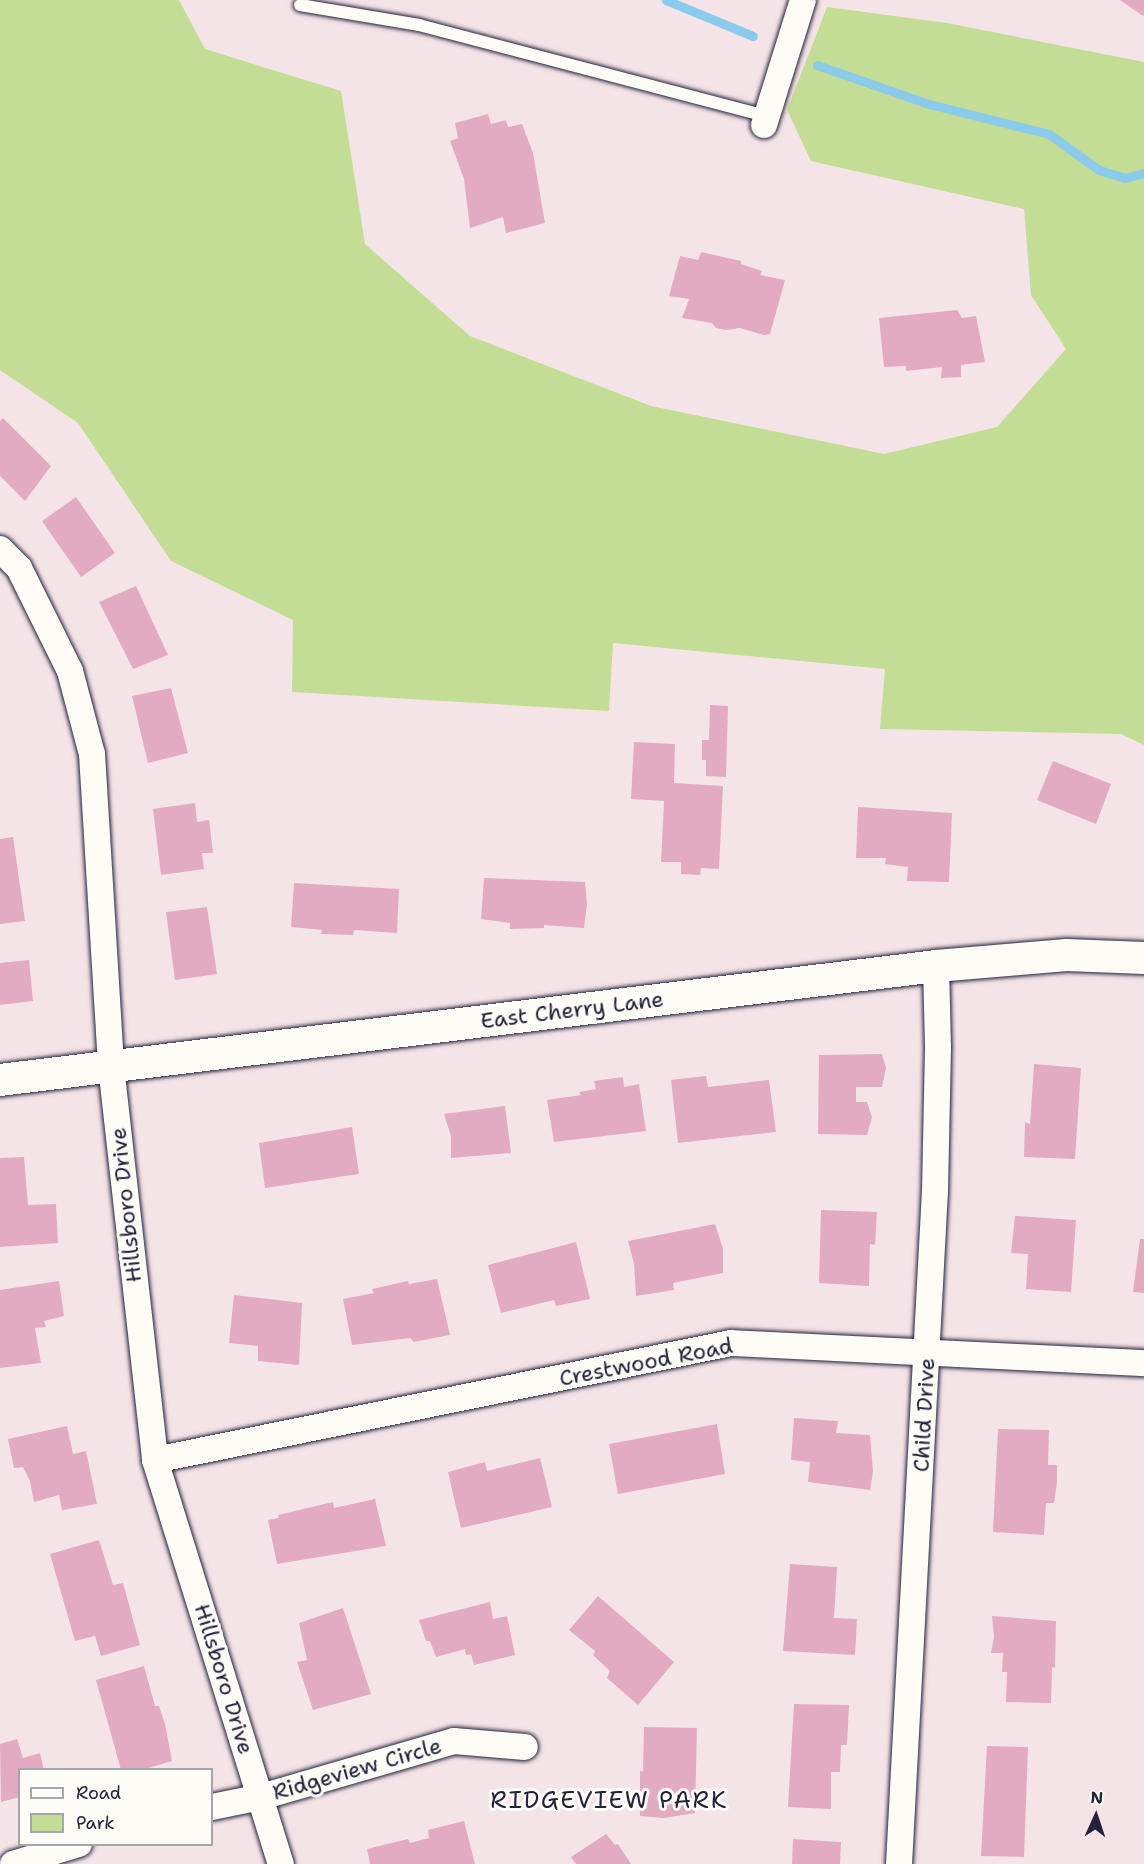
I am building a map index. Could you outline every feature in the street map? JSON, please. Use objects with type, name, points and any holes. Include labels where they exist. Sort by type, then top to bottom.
[{"type":"street","points":[[765,121],[803,0]]},
{"type":"street","name":"Hillsboro Drive","points":[[0,549],[19,568],[70,671],[92,754],[111,1066],[155,1460],[281,1864]]},
{"type":"street","name":"East Cherry Lane","points":[[0,1080],[936,966],[1067,955],[1144,958]]},
{"type":"street","name":"Child Drive","points":[[899,1864],[936,1191],[939,1047],[936,966]]},
{"type":"street","name":"Crestwood Road","points":[[155,1460],[731,1343],[1144,1364]]},
{"type":"street","name":"Ridgeview Circle","points":[[213,1807],[261,1797],[454,1741],[525,1748]]},
{"type":"street","points":[[13,1864],[76,1846]]},
{"type":"lane","points":[[300,5],[418,25],[765,121]]},
{"type":"green space","points":[[0,0],[179,0],[205,49],[341,91],[365,244],[470,336],[651,406],[884,454],[997,427],[1066,349],[1031,295],[1024,209],[811,161],[787,110],[827,7],[947,23],[1144,62],[1144,745],[1121,734],[880,729],[885,669],[613,643],[609,711],[292,692],[293,620],[171,561],[78,423],[0,370]]},
{"type":"building","points":[[1120,0],[1144,0],[1144,15],[1143,16]]},
{"type":"building","points":[[488,114],[491,124],[506,120],[508,127],[522,124],[533,153],[545,223],[506,233],[503,217],[470,228],[464,179],[450,141],[458,138],[455,123]]},
{"type":"building","points":[[701,252],[741,261],[741,264],[762,271],[760,275],[785,280],[770,334],[764,335],[740,328],[726,330],[716,328],[712,323],[682,318],[689,299],[669,296],[680,256],[698,260]]},
{"type":"building","points":[[957,310],[962,318],[976,316],[985,362],[961,365],[961,377],[941,378],[942,367],[906,371],[906,366],[884,367],[879,318]]},
{"type":"building","points":[[3,418],[51,466],[25,501],[0,476],[0,421]]},
{"type":"building","points":[[76,497],[115,553],[81,577],[42,521]]},
{"type":"building","points":[[136,586],[168,655],[133,669],[99,602]]},
{"type":"building","points":[[171,688],[188,753],[148,763],[132,696]]},
{"type":"building","points":[[710,705],[728,706],[726,777],[706,776],[706,760],[702,760],[702,740],[709,740]]},
{"type":"building","points":[[634,742],[675,744],[674,783],[723,786],[719,869],[701,868],[700,875],[681,874],[681,862],[661,862],[664,801],[631,799]]},
{"type":"building","points":[[1053,761],[1111,784],[1096,824],[1037,800]]},
{"type":"building","points":[[195,803],[197,822],[209,820],[213,853],[202,853],[204,869],[161,875],[153,809]]},
{"type":"building","points":[[858,807],[952,813],[949,882],[907,881],[908,867],[885,864],[886,858],[856,858]]},
{"type":"building","points":[[13,837],[25,921],[0,924],[0,839]]},
{"type":"building","points":[[484,878],[585,882],[587,904],[584,928],[544,925],[544,928],[510,929],[510,923],[481,919]]},
{"type":"building","points":[[294,883],[399,889],[397,933],[354,930],[353,935],[321,934],[322,930],[291,927]]},
{"type":"building","points":[[207,907],[217,974],[175,980],[166,912]]},
{"type":"building","points":[[29,960],[33,1001],[0,1005],[0,963]]},
{"type":"building","points":[[882,1054],[886,1068],[882,1087],[856,1087],[856,1102],[867,1102],[872,1117],[867,1135],[818,1134],[819,1055]]},
{"type":"building","points":[[1034,1064],[1081,1068],[1075,1159],[1024,1157],[1025,1122],[1030,1124]]},
{"type":"building","points":[[706,1076],[708,1087],[769,1080],[776,1132],[678,1143],[671,1080]]},
{"type":"building","points":[[623,1077],[624,1087],[639,1084],[646,1131],[554,1142],[547,1100],[581,1095],[579,1092],[596,1089],[594,1081]]},
{"type":"building","points":[[505,1106],[511,1153],[451,1158],[451,1136],[444,1114]]},
{"type":"building","points":[[352,1127],[359,1174],[265,1188],[259,1143]]},
{"type":"building","points":[[24,1157],[28,1205],[56,1204],[58,1243],[0,1247],[0,1158]]},
{"type":"building","points":[[821,1210],[877,1212],[875,1245],[870,1244],[869,1286],[819,1283]]},
{"type":"building","points":[[1015,1216],[1076,1220],[1071,1292],[1026,1289],[1028,1254],[1011,1253]]},
{"type":"building","points":[[715,1224],[723,1249],[723,1273],[673,1283],[674,1290],[636,1296],[634,1264],[628,1241]]},
{"type":"building","points":[[1140,1239],[1144,1239],[1144,1293],[1133,1292]]},
{"type":"building","points":[[576,1242],[590,1299],[556,1306],[554,1300],[501,1313],[488,1265]]},
{"type":"building","points":[[437,1279],[450,1335],[413,1342],[411,1338],[352,1345],[343,1299],[374,1293],[372,1289],[408,1281],[409,1284]]},
{"type":"building","points":[[59,1281],[64,1316],[44,1321],[46,1327],[35,1328],[41,1363],[0,1368],[0,1290]]},
{"type":"building","points":[[234,1295],[302,1303],[299,1365],[258,1361],[258,1346],[229,1343]]},
{"type":"building","points":[[794,1418],[838,1421],[836,1433],[870,1435],[873,1472],[870,1490],[808,1482],[810,1462],[791,1460]]},
{"type":"building","points":[[717,1424],[725,1474],[618,1494],[609,1444]]},
{"type":"building","points":[[67,1426],[73,1454],[86,1451],[97,1504],[62,1510],[59,1495],[34,1502],[30,1481],[23,1467],[14,1468],[8,1439]]},
{"type":"building","points":[[998,1429],[1049,1430],[1048,1465],[1057,1465],[1057,1482],[1054,1503],[1046,1503],[1044,1535],[993,1532]]},
{"type":"building","points":[[540,1458],[552,1507],[461,1528],[448,1472],[485,1462],[487,1471]]},
{"type":"building","points":[[375,1499],[386,1546],[277,1564],[268,1520],[279,1518],[278,1515],[333,1502],[334,1508]]},
{"type":"building","points":[[99,1540],[113,1585],[123,1583],[140,1645],[101,1656],[95,1636],[75,1641],[50,1554]]},
{"type":"building","points":[[790,1564],[837,1567],[834,1618],[857,1619],[855,1655],[783,1651]]},
{"type":"building","points":[[598,1596],[674,1662],[638,1705],[607,1678],[610,1671],[593,1655],[595,1651],[569,1630]]},
{"type":"building","points":[[490,1602],[493,1619],[507,1616],[515,1655],[474,1665],[471,1654],[466,1655],[465,1649],[436,1657],[430,1641],[426,1641],[419,1620]]},
{"type":"building","points":[[343,1608],[371,1694],[313,1710],[297,1662],[307,1660],[299,1623]]},
{"type":"building","points":[[992,1616],[1056,1621],[1055,1668],[1052,1667],[1051,1703],[1006,1702],[1007,1672],[1002,1672],[1003,1653],[991,1653],[994,1637]]},
{"type":"building","points":[[144,1666],[155,1706],[159,1706],[165,1724],[172,1761],[149,1768],[120,1768],[96,1680]]},
{"type":"building","points":[[794,1704],[849,1705],[847,1745],[841,1745],[840,1772],[831,1772],[831,1809],[788,1807]]},
{"type":"building","points":[[644,1727],[697,1728],[695,1813],[663,1818],[640,1816],[640,1771],[643,1771]]},
{"type":"building","points":[[17,1739],[23,1758],[40,1753],[44,1768],[18,1768],[18,1798],[1,1802],[0,1744]]},
{"type":"building","points":[[987,1746],[1028,1747],[1024,1857],[981,1856]]},
{"type":"building","points":[[464,1821],[475,1864],[370,1864],[367,1849],[408,1839],[410,1843],[429,1838],[428,1830]]},
{"type":"building","points":[[606,1834],[615,1845],[618,1844],[631,1864],[576,1864],[571,1857]]},
{"type":"building","points":[[793,1839],[841,1842],[840,1864],[792,1864]]},
{"type":"waterway","points":[[666,0],[753,36]]},
{"type":"waterway","points":[[817,65],[929,104],[1049,134],[1099,170],[1125,178],[1144,173]]},
{"type":"district","name":"RIDGEVIEW PARK","points":[[609,1801]]}]
